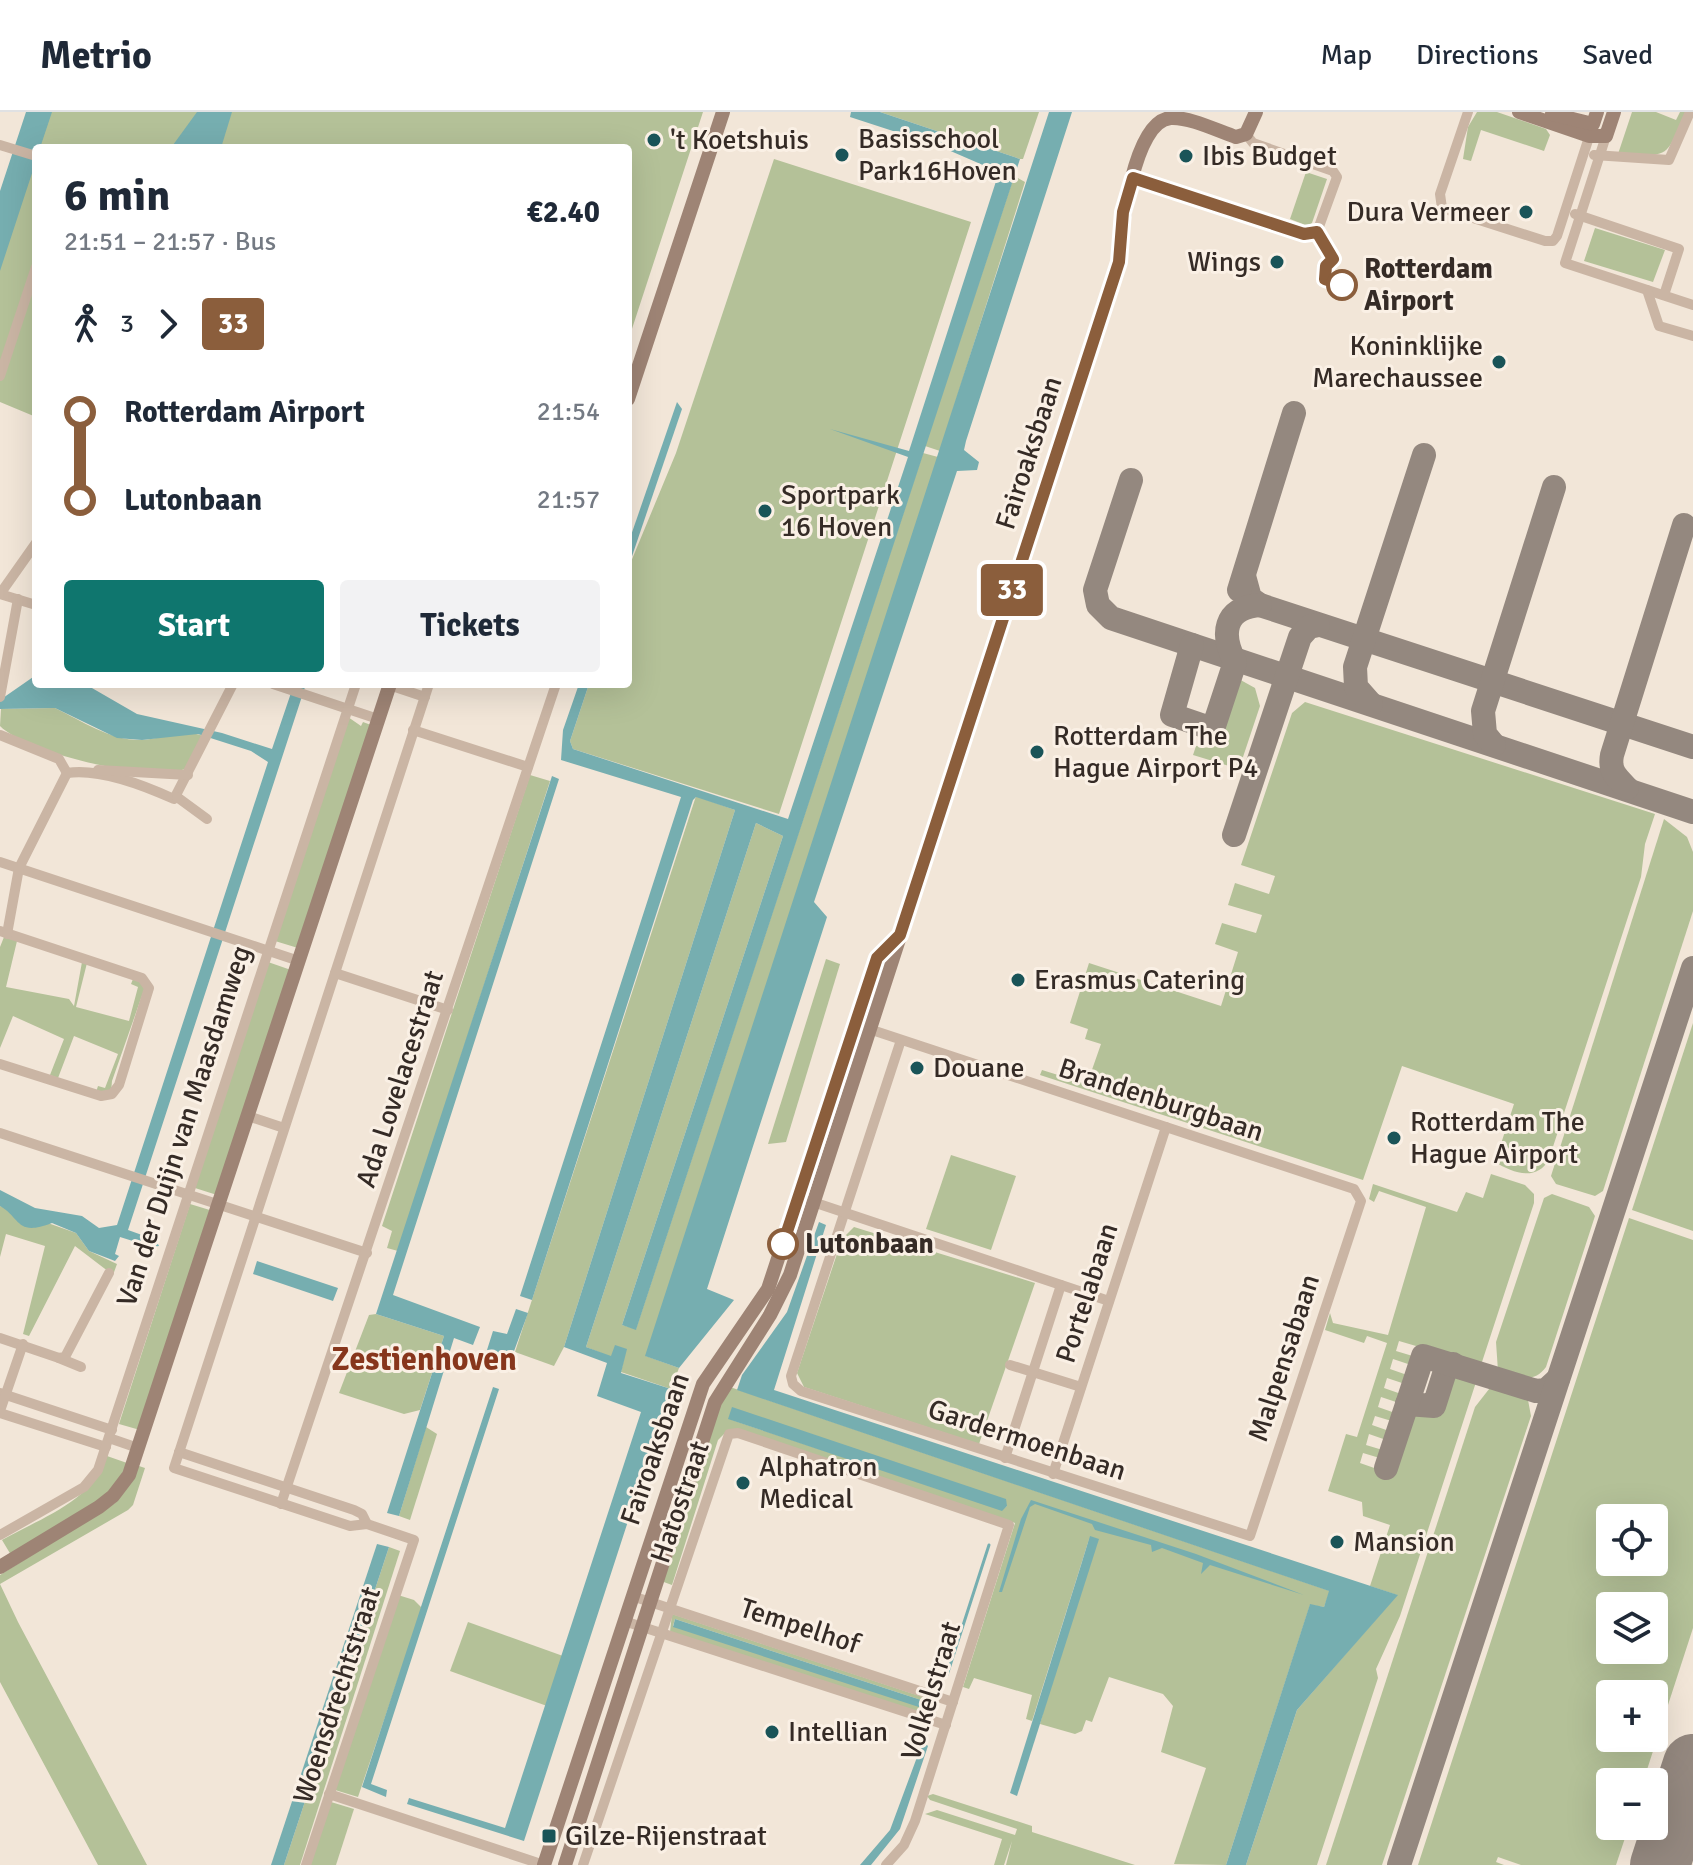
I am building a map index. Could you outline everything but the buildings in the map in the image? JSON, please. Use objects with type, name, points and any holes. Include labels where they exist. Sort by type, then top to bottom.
[{"type":"main road","points":[[632,360],[714,112]]},
{"type":"main road","points":[[632,387],[723,112]]},
{"type":"main road","points":[[1246,134],[1256,112]]},
{"type":"main road","points":[[1544,112],[1606,136],[1614,112]]},
{"type":"main road","points":[[1522,113],[1591,131]]},
{"type":"main road","name":"Fairoaksbaan","points":[[544,1865],[703,1384],[768,1289],[804,1200],[862,1027],[900,935],[1119,262],[1123,212],[1148,133],[1157,123],[1168,118],[1236,137],[1246,134]]},
{"type":"main road","name":"Van der Duijn van Maasdamweg","points":[[2,1562],[113,1496],[129,1475],[389,688]]},
{"type":"main road","name":"Fairoaksbaan","points":[[565,1865],[715,1402],[782,1295],[804,1200]]},
{"type":"street","points":[[1468,112],[1440,194],[1442,208],[1534,239],[1553,241],[1591,131]]},
{"type":"street","points":[[1599,157],[1669,160],[1690,112]]},
{"type":"street","points":[[1591,131],[1599,157]]},
{"type":"street","points":[[1133,178],[1311,235],[1321,228],[1337,177],[1333,171],[1253,143],[1246,134]]},
{"type":"street","points":[[1606,136],[1565,263],[1693,305]]},
{"type":"street","points":[[4,146],[32,155]]},
{"type":"street","points":[[1566,206],[1579,216],[1679,249],[1664,295]]},
{"type":"street","points":[[0,376],[32,279]]},
{"type":"street","points":[[1647,290],[1659,326],[1693,336]]},
{"type":"street","points":[[32,549],[0,594],[32,604]]},
{"type":"street","points":[[0,697],[18,599]]},
{"type":"street","points":[[177,797],[231,688]]},
{"type":"street","points":[[287,688],[378,719]]},
{"type":"street","name":"Van der Duijn van Maasdamweg","points":[[0,1535],[89,1483],[109,1438],[355,688]]},
{"type":"street","name":"Van der Duijn van Maasdamweg","points":[[399,688],[425,697]]},
{"type":"street","points":[[179,1452],[354,1510],[362,1514],[367,1524],[350,1526],[174,1468],[179,1452],[254,1216],[428,688]]},
{"type":"street","name":"Ada Lovelacestraat","points":[[281,1504],[555,688]]},
{"type":"street","points":[[413,730],[528,767]]},
{"type":"street","points":[[0,735],[88,771],[130,778],[171,798],[177,797],[207,819]]},
{"type":"street","points":[[59,759],[67,773]]},
{"type":"street","points":[[67,773],[88,771]]},
{"type":"street","points":[[0,1064],[101,1096],[112,1094],[119,1085],[149,988],[142,978],[4,933],[19,868],[67,773]]},
{"type":"street","points":[[130,778],[158,774],[188,775]]},
{"type":"street","points":[[154,788],[158,774]]},
{"type":"street","points":[[0,862],[299,961]]},
{"type":"street","points":[[335,973],[448,1010]]},
{"type":"street","name":"Brandenburgbaan","points":[[862,1027],[1360,1194]]},
{"type":"street","points":[[845,1213],[901,1040]]},
{"type":"street","name":"Van der Duijn van Maasdamweg","points":[[248,1116],[284,1128]]},
{"type":"street","name":"Portelabaan","points":[[1053,1474],[1166,1127]]},
{"type":"street","points":[[0,1133],[367,1253]]},
{"type":"street","name":"Malpensabaan","points":[[1250,1536],[1361,1201],[1360,1194]]},
{"type":"street","points":[[804,1200],[1109,1301]]},
{"type":"street","name":"Gardermoenbaan","points":[[845,1213],[791,1376],[793,1384],[801,1391],[1250,1536]]},
{"type":"street","points":[[59,1358],[68,1354],[109,1273]]},
{"type":"street","points":[[1005,1458],[1061,1285]]},
{"type":"street","points":[[0,1338],[81,1367]]},
{"type":"street","points":[[23,1344],[3,1394],[0,1412],[109,1438]]},
{"type":"street","points":[[1010,1365],[1081,1387]]},
{"type":"street","points":[[3,1394],[138,1448]]},
{"type":"street","name":"Hatostraat","points":[[583,1865],[659,1633],[729,1434],[738,1433],[1009,1525]]},
{"type":"street","name":"Woensdrechtstraat","points":[[306,1865],[414,1540],[367,1524]]},
{"type":"street","name":"Volkelstraat","points":[[886,1865],[904,1845],[915,1821],[1009,1525]]},
{"type":"street","name":"Tempelhof","points":[[632,1596],[953,1702]]},
{"type":"street","name":"Tempelhof","points":[[624,1621],[946,1725]]},
{"type":"street","points":[[329,1794],[544,1865]]},
{"type":"green space","points":[[38,112],[703,112],[632,329],[632,144],[32,144],[32,415],[0,402],[0,231]]},
{"type":"green space","points":[[880,112],[1039,112],[1023,159],[1020,159]]},
{"type":"green space","points":[[1477,112],[1497,112],[1546,129],[1550,135],[1544,151],[1481,130],[1471,161],[1463,159],[1468,127]]},
{"type":"green space","points":[[1632,112],[1656,112],[1676,120],[1680,112],[1686,112],[1674,139],[1664,152],[1618,154]]},
{"type":"green space","name":"Sportpark 16 Hoven","points":[[774,159],[971,222],[779,814],[573,749],[570,741],[588,688],[632,688],[632,559],[676,453]]},
{"type":"green space","points":[[1306,172],[1327,179],[1312,223],[1308,226],[1290,219]]},
{"type":"green space","points":[[1014,176],[1025,182],[940,451],[925,446]]},
{"type":"green space","points":[[1595,228],[1665,250],[1653,282],[1584,261]]},
{"type":"green space","points":[[923,453],[938,457],[646,1356],[679,1368],[671,1389],[621,1372],[626,1349],[611,1357],[586,1347],[756,823],[783,836],[622,1325],[636,1329]]},
{"type":"green space","points":[[1237,678],[1255,688],[1260,706],[1239,769],[1193,755],[1196,746],[1210,748],[1215,745]]},
{"type":"green space","points":[[1305,702],[1655,814],[1645,844],[1641,877],[1549,1159],[1538,1171],[1517,1172],[1495,1162],[1514,1104],[1402,1066],[1363,1180],[1040,1075],[1042,1070],[1087,1084],[1101,1044],[1085,1039],[1088,1029],[1070,1023],[1089,963],[1221,1006],[1238,952],[1215,944],[1222,923],[1256,933],[1262,915],[1228,905],[1235,883],[1269,894],[1275,876],[1241,865],[1292,713]]},
{"type":"green space","points":[[55,708],[119,737],[142,740],[188,733],[203,736],[185,769],[146,772],[61,755],[14,736],[0,726],[1,709]]},
{"type":"green space","points":[[348,717],[361,726],[363,722],[371,725],[298,948],[275,941]]},
{"type":"green space","points":[[530,775],[550,781],[398,1251],[387,1248],[392,1231],[382,1226]]},
{"type":"green space","points":[[696,796],[735,810],[564,1347],[554,1366],[515,1352]]},
{"type":"green space","points":[[1664,819],[1687,837],[1693,852],[1693,911],[1603,1191],[1595,1196],[1556,1184],[1551,1176]]},
{"type":"green space","points":[[4,937],[17,941],[6,987],[69,999],[74,1006],[82,962],[87,963],[76,1007],[129,1021],[138,987],[131,984],[133,979],[142,982],[145,987],[112,1081],[111,1092],[96,1092],[98,1086],[105,1088],[118,1054],[74,1036],[58,1078],[50,1075],[64,1039],[13,1016],[0,1048],[0,947]]},
{"type":"green space","points":[[826,959],[840,964],[786,1142],[768,1144]]},
{"type":"green space","points":[[268,962],[291,970],[217,1195],[195,1188]]},
{"type":"green space","points":[[1693,1023],[1693,1231],[1632,1210]]},
{"type":"green space","points":[[951,1155],[1016,1176],[991,1250],[926,1229]]},
{"type":"green space","points":[[1491,1174],[1525,1185],[1534,1194],[1534,1203],[1481,1365],[1399,1341],[1396,1351],[1416,1357],[1414,1366],[1393,1359],[1390,1369],[1410,1376],[1408,1385],[1387,1378],[1384,1388],[1404,1395],[1402,1404],[1381,1397],[1378,1407],[1398,1414],[1395,1422],[1375,1416],[1372,1425],[1392,1432],[1389,1441],[1369,1434],[1366,1445],[1386,1451],[1383,1459],[1363,1453],[1360,1463],[1380,1470],[1379,1475],[1388,1477],[1410,1410],[1431,1414],[1437,1411],[1454,1372],[1477,1379],[1400,1616],[1376,1669],[1378,1678],[1317,1865],[1246,1865],[1297,1710],[1397,1595],[1370,1586],[1390,1525],[1363,1516],[1362,1502],[1328,1491],[1346,1434],[1357,1437],[1387,1343],[1367,1336],[1364,1343],[1325,1330],[1330,1313],[1333,1323],[1388,1335],[1426,1207],[1379,1191],[1374,1202],[1369,1199],[1373,1184],[1457,1212],[1466,1192],[1483,1198]]},
{"type":"green space","points":[[1552,1194],[1589,1207],[1595,1216],[1546,1367],[1536,1376],[1518,1377],[1498,1371],[1496,1342],[1544,1198]]},
{"type":"green space","points":[[190,1204],[213,1211],[140,1430],[119,1424]]},
{"type":"green space","points":[[0,1206],[76,1233],[89,1251],[117,1264],[113,1275],[75,1246],[29,1336],[23,1334],[45,1246],[6,1234],[0,1257]]},
{"type":"green space","points":[[1629,1218],[1693,1240],[1693,1628],[1668,1705],[1668,1680],[1596,1680],[1596,1752],[1653,1752],[1648,1768],[1596,1768],[1596,1840],[1624,1840],[1616,1865],[1521,1865],[1498,1857],[1496,1862],[1504,1865],[1418,1865]]},
{"type":"green space","points":[[854,1227],[1035,1283],[979,1444],[804,1387],[797,1373],[842,1239]]},
{"type":"green space","points":[[376,1314],[444,1336],[420,1410],[404,1414],[339,1393],[369,1315]]},
{"type":"green space","points":[[1493,1384],[1528,1400],[1531,1416],[1382,1865],[1326,1865],[1475,1407]]},
{"type":"green space","points":[[727,1386],[1330,1591],[1324,1607],[1310,1605],[1226,1865],[1174,1864],[1206,1768],[1161,1752],[1173,1706],[1163,1694],[1109,1677],[1092,1722],[1086,1720],[1082,1731],[1075,1734],[1040,1724],[1090,1536],[1032,1721],[1026,1719],[1032,1695],[974,1678],[969,1689],[963,1687],[1015,1523],[739,1429],[727,1431],[718,1440],[672,1585],[661,1581]],"holes":[[[729,1419],[1007,1506],[1002,1510]]]},
{"type":"green space","points":[[426,1427],[437,1434],[410,1520],[399,1516]]},
{"type":"green space","points":[[107,1456],[127,1463],[107,1493],[78,1517],[11,1555],[2,1540],[78,1497],[100,1472]]},
{"type":"green space","points":[[139,1466],[145,1468],[133,1505],[128,1510],[0,1584],[0,1575],[115,1503]]},
{"type":"green space","points":[[389,1547],[400,1551],[300,1865],[284,1865]]},
{"type":"green space","points":[[0,1584],[147,1865],[98,1865],[0,1682]]},
{"type":"green space","points":[[398,1595],[414,1600],[422,1608],[358,1797],[335,1790]]},
{"type":"green space","points":[[672,1614],[938,1702],[936,1713],[931,1716],[670,1632]],"holes":[[[675,1619],[927,1702],[673,1626]]]},
{"type":"green space","points":[[468,1622],[563,1656],[547,1706],[450,1671]]},
{"type":"green space","points":[[933,1794],[1032,1826],[1032,1832],[1135,1865],[1006,1865],[1012,1841],[1004,1865],[994,1865],[1002,1839],[925,1814],[937,1810],[1015,1835],[1017,1829],[930,1800],[927,1796]]},
{"type":"green space","points":[[331,1802],[354,1809],[336,1865],[310,1865]]},
{"type":"water","points":[[26,112],[52,112],[41,144],[32,144],[32,173],[0,271],[0,191]]},
{"type":"water","points":[[197,112],[232,112],[222,144],[174,144]]},
{"type":"water","points":[[851,112],[880,112],[1020,159],[636,1330],[622,1325],[783,836],[756,823],[586,1347],[611,1356],[615,1345],[627,1349],[621,1373],[671,1389],[524,1841],[407,1804],[409,1798],[505,1828],[641,1412],[597,1396],[607,1363],[564,1347],[735,810],[696,797],[693,800],[532,1300],[520,1296],[681,797],[561,760],[563,730],[578,688],[588,688],[570,741],[573,749],[788,819],[908,457],[830,429],[909,451],[999,172],[939,146],[850,117]]},
{"type":"water","points":[[1049,112],[1072,112],[966,441],[964,450],[979,462],[977,470],[957,471],[814,902],[827,917],[707,1289],[734,1300],[679,1368],[645,1356]]},
{"type":"water","points":[[677,402],[682,409],[632,556],[632,532]]},
{"type":"water","points":[[32,678],[32,688],[92,688],[137,714],[222,733],[272,749],[293,688],[305,688],[128,1230],[156,1240],[159,1246],[152,1247],[120,1237],[115,1254],[119,1256],[115,1261],[89,1251],[76,1233],[52,1223],[32,1228],[20,1224],[0,1206],[0,1190],[35,1208],[82,1216],[99,1228],[117,1225],[268,762],[251,751],[198,734],[142,740],[117,738],[55,708],[0,709],[0,700]]},
{"type":"water","points":[[552,776],[559,779],[393,1295],[480,1327],[473,1345],[454,1338],[399,1516],[387,1513],[444,1336],[376,1314]]},
{"type":"water","points":[[819,1222],[826,1225],[774,1390],[1398,1595],[1297,1710],[1246,1865],[1226,1865],[1310,1604],[1324,1607],[1329,1591],[737,1390],[742,1375],[787,1312]]},
{"type":"water","points":[[257,1261],[338,1288],[333,1301],[253,1274]]},
{"type":"water","points":[[516,1309],[528,1313],[506,1373],[498,1371],[503,1356],[487,1350],[493,1331],[507,1334]]},
{"type":"water","points":[[493,1387],[499,1389],[371,1784],[387,1790],[386,1797],[362,1787]]},
{"type":"water","points":[[732,1407],[1006,1499],[1007,1506],[1002,1511],[728,1419]]},
{"type":"water","points":[[1031,1500],[1196,1554],[1304,1595],[1210,1565],[1201,1574],[1203,1563],[1162,1548],[1152,1552],[1151,1545],[1095,1530],[1092,1524],[1035,1504],[1030,1507],[1002,1592],[999,1592],[1021,1519]]},
{"type":"water","points":[[1090,1536],[1099,1539],[1017,1796],[1010,1793]]},
{"type":"water","points":[[377,1544],[389,1547],[284,1865],[271,1865]]},
{"type":"water","points":[[675,1619],[927,1702],[930,1707],[925,1709],[673,1627]]},
{"type":"water","points":[[923,1741],[928,1746],[900,1829],[871,1865],[860,1865],[890,1830]]},
{"type":"waterway","points":[[947,1675],[989,1545]]},
{"type":"taxiway","points":[[1239,590],[1294,413]]},
{"type":"taxiway","points":[[1371,704],[1356,687],[1355,667],[1424,455]]},
{"type":"taxiway","points":[[1131,480],[1095,590],[1098,605],[1111,618],[1693,812]]},
{"type":"taxiway","points":[[1494,745],[1485,734],[1483,711],[1554,487]]},
{"type":"taxiway","points":[[1627,788],[1614,773],[1612,755],[1684,525]]},
{"type":"taxiway","points":[[1244,576],[1250,598],[1260,605],[1693,747]]},
{"type":"taxiway","points":[[1192,645],[1172,715],[1213,729],[1235,662],[1228,642],[1228,624],[1239,611],[1260,605]]},
{"type":"taxiway","points":[[1234,835],[1300,637],[1309,627],[1318,625]]},
{"type":"taxiway","points":[[1399,1865],[1693,968]]},
{"type":"taxiway","points":[[1386,1468],[1423,1356],[1536,1391],[1546,1390],[1558,1379]]},
{"type":"taxiway","points":[[1407,1404],[1434,1406],[1447,1365],[1453,1364]]},
{"type":"runway","points":[[1660,1865],[1693,1764]]},
{"type":"bus line","name":"33","points":[[783,1244],[877,958],[900,935],[1119,262],[1123,212],[1133,178],[1304,234],[1317,232],[1333,259],[1326,266],[1325,279],[1342,285]]},
{"type":"place","name":"'t Koetshuis","points":[[654,140]]},
{"type":"place","name":"Basisschool Park16Hoven","points":[[842,155]]},
{"type":"place","name":"Ibis Budget","points":[[1186,156]]},
{"type":"place","name":"Dura Vermeer","points":[[1526,212]]},
{"type":"place","name":"Wings","points":[[1277,262]]},
{"type":"place","name":"Rotterdam Airport","points":[[1342,285]]},
{"type":"place","name":"Koninklijke Marechaussee","points":[[1499,362]]},
{"type":"place","name":"Sportpark 16 Hoven","points":[[765,511]]},
{"type":"place","name":"Rotterdam The Hague Airport P4","points":[[1037,752]]},
{"type":"place","name":"Erasmus Catering","points":[[1018,980]]},
{"type":"place","name":"Douane","points":[[917,1068]]},
{"type":"place","name":"Rotterdam The Hague Airport","points":[[1394,1138]]},
{"type":"place","name":"Lutonbaan","points":[[783,1244]]},
{"type":"place","name":"Alphatron Medical","points":[[743,1483]]},
{"type":"place","name":"Mansion","points":[[1337,1542]]},
{"type":"place","name":"Intellian","points":[[772,1732]]},
{"type":"place","name":"Gilze-Rijenstraat","points":[[549,1836]]},
{"type":"district","name":"Zestienhoven","points":[[424,1359]]}]
